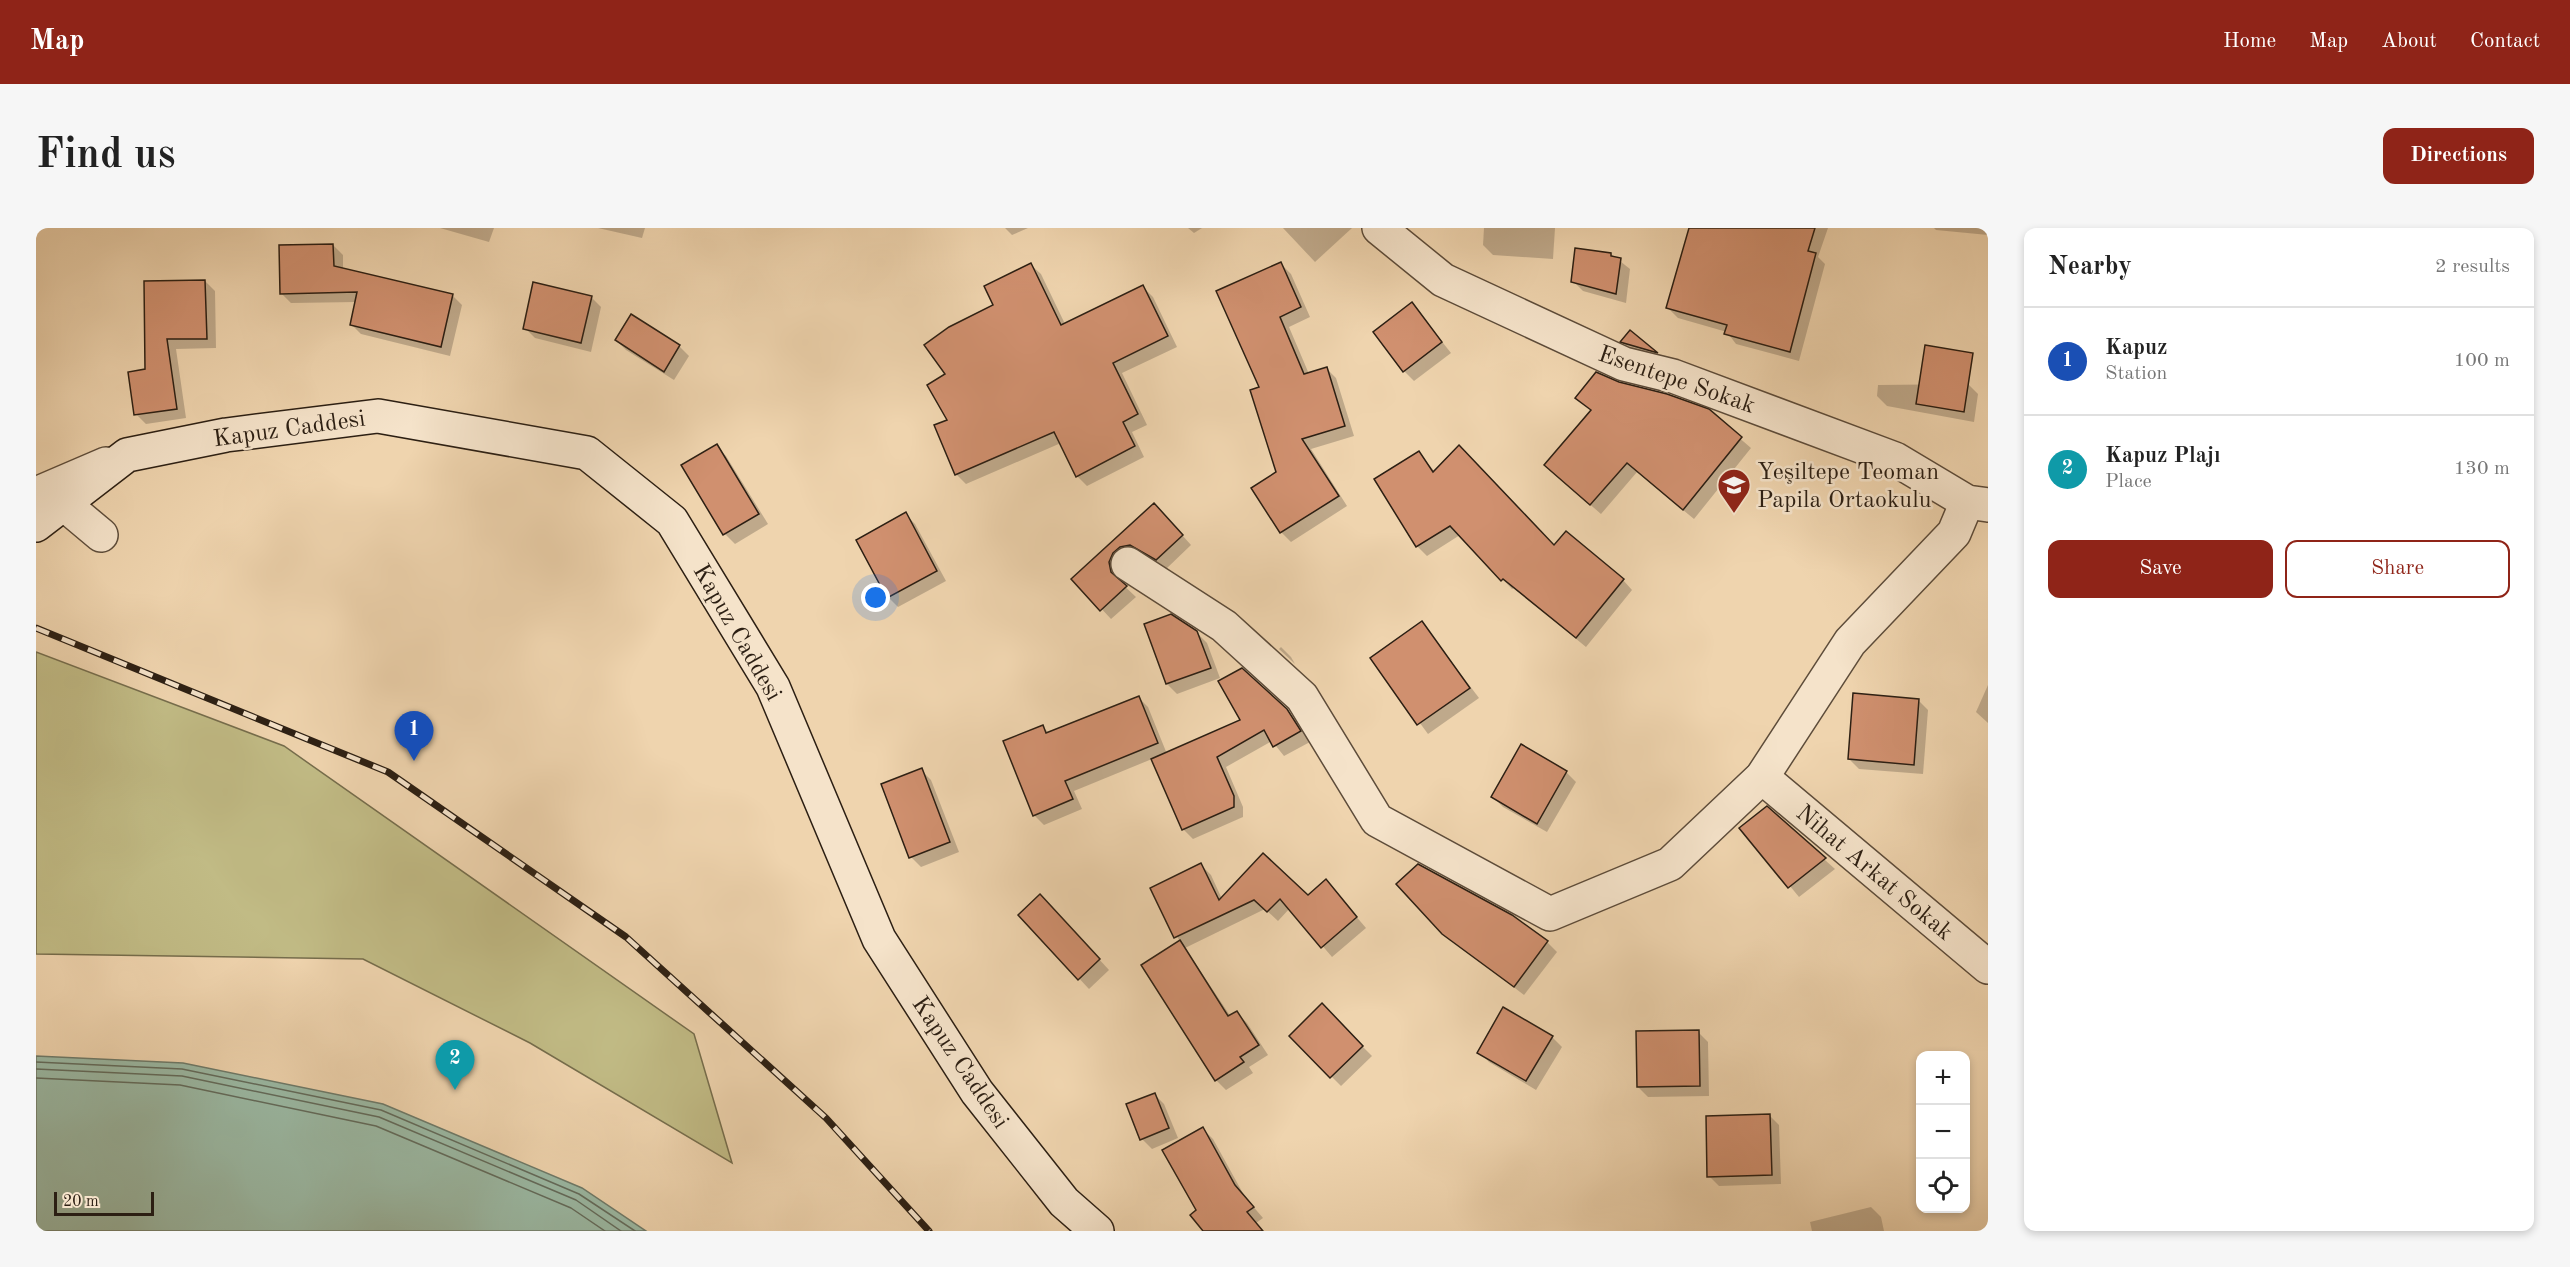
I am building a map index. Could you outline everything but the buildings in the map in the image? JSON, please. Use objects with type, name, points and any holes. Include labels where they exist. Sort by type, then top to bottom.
[{"type":"street","name":"Esentepe Sokak","points":[[1379,228],[1443,280],[1624,364],[1673,376],[1895,459],[1977,504]]},
{"type":"street","name":"Kapuz Caddesi","points":[[50,499],[127,455],[226,435],[378,416],[587,453],[672,521],[773,687],[879,939],[977,1092],[1064,1202],[1097,1231]]},
{"type":"street","points":[[36,525],[50,499],[101,535]]},
{"type":"street","points":[[1128,564],[1224,626],[1302,697],[1377,820],[1550,914],[1670,864],[1762,777],[1850,642],[1954,533],[1977,504]]},
{"type":"street","name":"Nihat Arkat Sokak","points":[[1762,777],[1988,968]]},
{"type":"shaded area","points":[[36,652],[284,746],[694,1034],[732,1163],[530,1043],[363,959],[36,954]]},
{"type":"water","points":[[36,1056],[183,1063],[383,1104],[582,1188],[646,1231],[36,1231]]},
{"type":"railway","points":[[36,628],[388,772],[626,937],[826,1118],[929,1231]]},
{"type":"place","name":"Yeşiltepe Teoman Papila Ortaokulu","points":[[1734,514]]},
{"type":"place","name":"Kapuz","points":[[414,761]]},
{"type":"place","name":"Kapuz Plajı","points":[[455,1090]]}]
